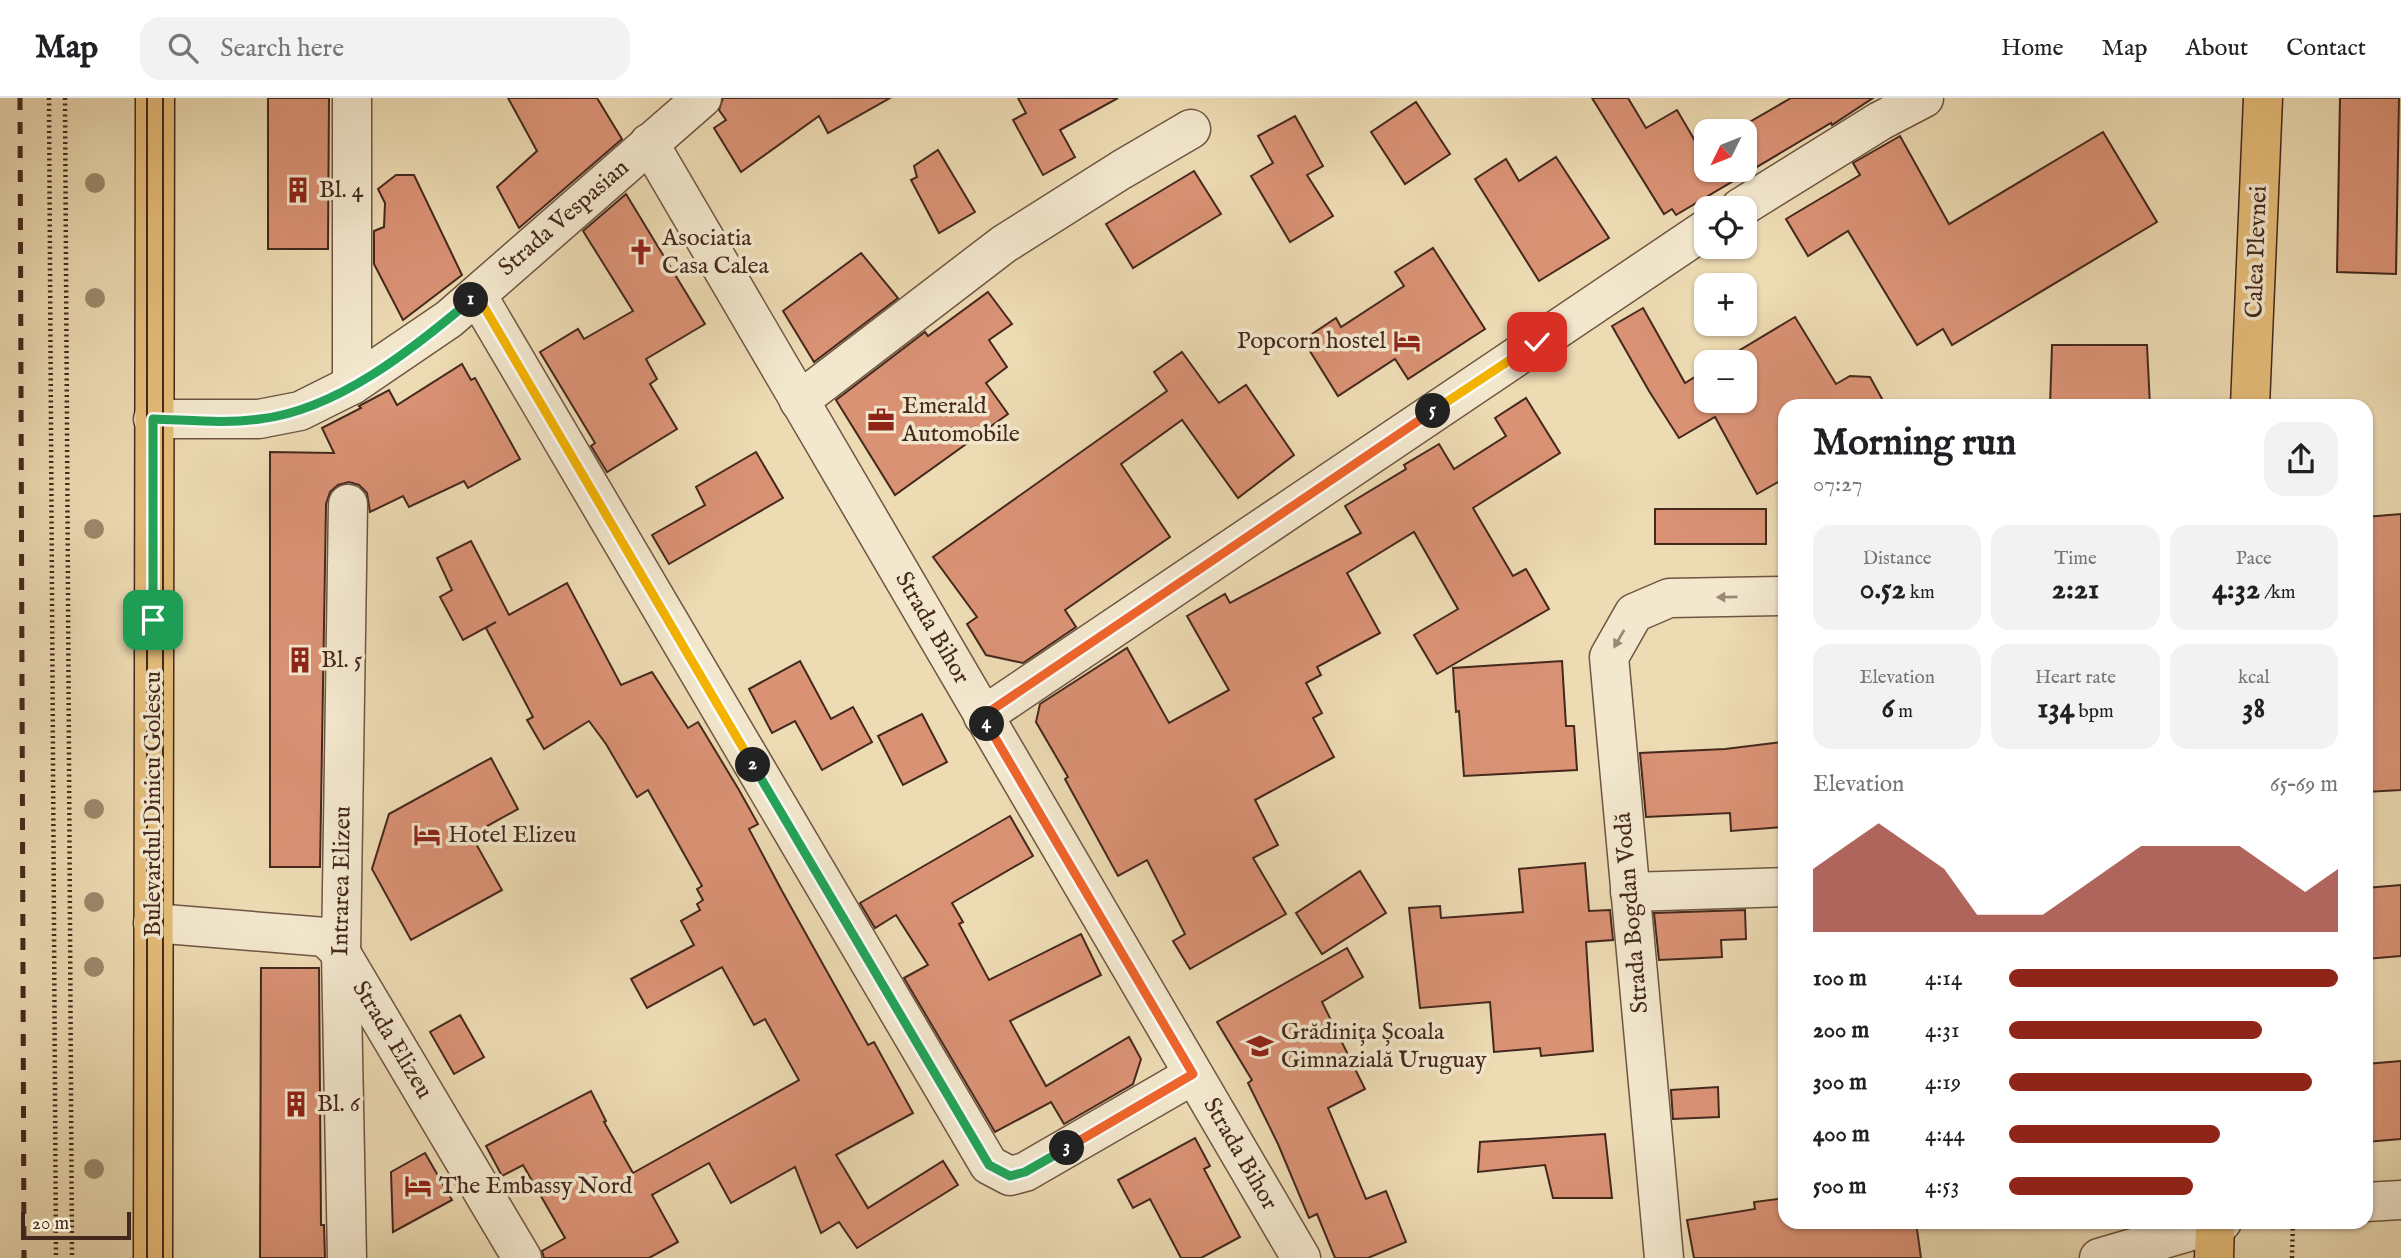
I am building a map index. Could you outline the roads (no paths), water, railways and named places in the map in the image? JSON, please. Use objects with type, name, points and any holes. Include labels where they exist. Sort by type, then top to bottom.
[{"type":"main road","name":"Bulevardul Dinicu Golescu","points":[[153,1258],[155,98]]},
{"type":"main road","name":"Calea Plevnei","points":[[2250,399],[2263,98]]},
{"type":"street","points":[[352,98],[352,386]]},
{"type":"street","name":"Strada Vespasian","points":[[153,419],[259,419],[300,411],[352,386],[420,341],[477,295],[702,98]]},
{"type":"street","points":[[1757,197],[1880,121],[1924,98]]},
{"type":"street","points":[[799,401],[1004,244],[1191,129]]},
{"type":"street","name":"Strada Bihor","points":[[649,143],[1301,1258]]},
{"type":"street","points":[[983,716],[1694,237]]},
{"type":"street","points":[[477,295],[989,1165],[1010,1176],[1025,1172],[1193,1074]]},
{"type":"street","name":"Intrarea Elizeu","points":[[347,1258],[341,953],[348,504]]},
{"type":"street","name":"Strada Bogdan Vodă","points":[[1664,1258],[1609,657],[1634,612],[1669,598],[1778,596]]},
{"type":"street","points":[[1630,892],[1778,887]]},
{"type":"street","name":"Strada Elizeu","points":[[153,923],[325,936],[341,953],[522,1258]]},
{"type":"street","points":[[2373,1202],[2401,1200]]},
{"type":"street","points":[[2099,1258],[2216,1231]]},
{"type":"tram line","points":[[147,98],[147,1258]]},
{"type":"tram line","points":[[163,98],[163,1258]]},
{"type":"railway","points":[[20,98],[24,1258]]},
{"type":"place","name":"Bl. 4","points":[[298,190]]},
{"type":"place","name":"Asociatia Casa Calea","points":[[641,252]]},
{"type":"place","name":"Popcorn hostel","points":[[1407,341]]},
{"type":"place","name":"Emerald Automobile","points":[[881,420]]},
{"type":"place","name":"Bl. 5","points":[[300,660]]},
{"type":"place","name":"Hotel Elizeu","points":[[427,835]]},
{"type":"place","name":"Grădinița Școala Gimnazială Uruguay","points":[[1260,1046]]},
{"type":"place","name":"Bl. 6","points":[[296,1104]]},
{"type":"place","name":"The Embassy Nord","points":[[418,1186]]}]
